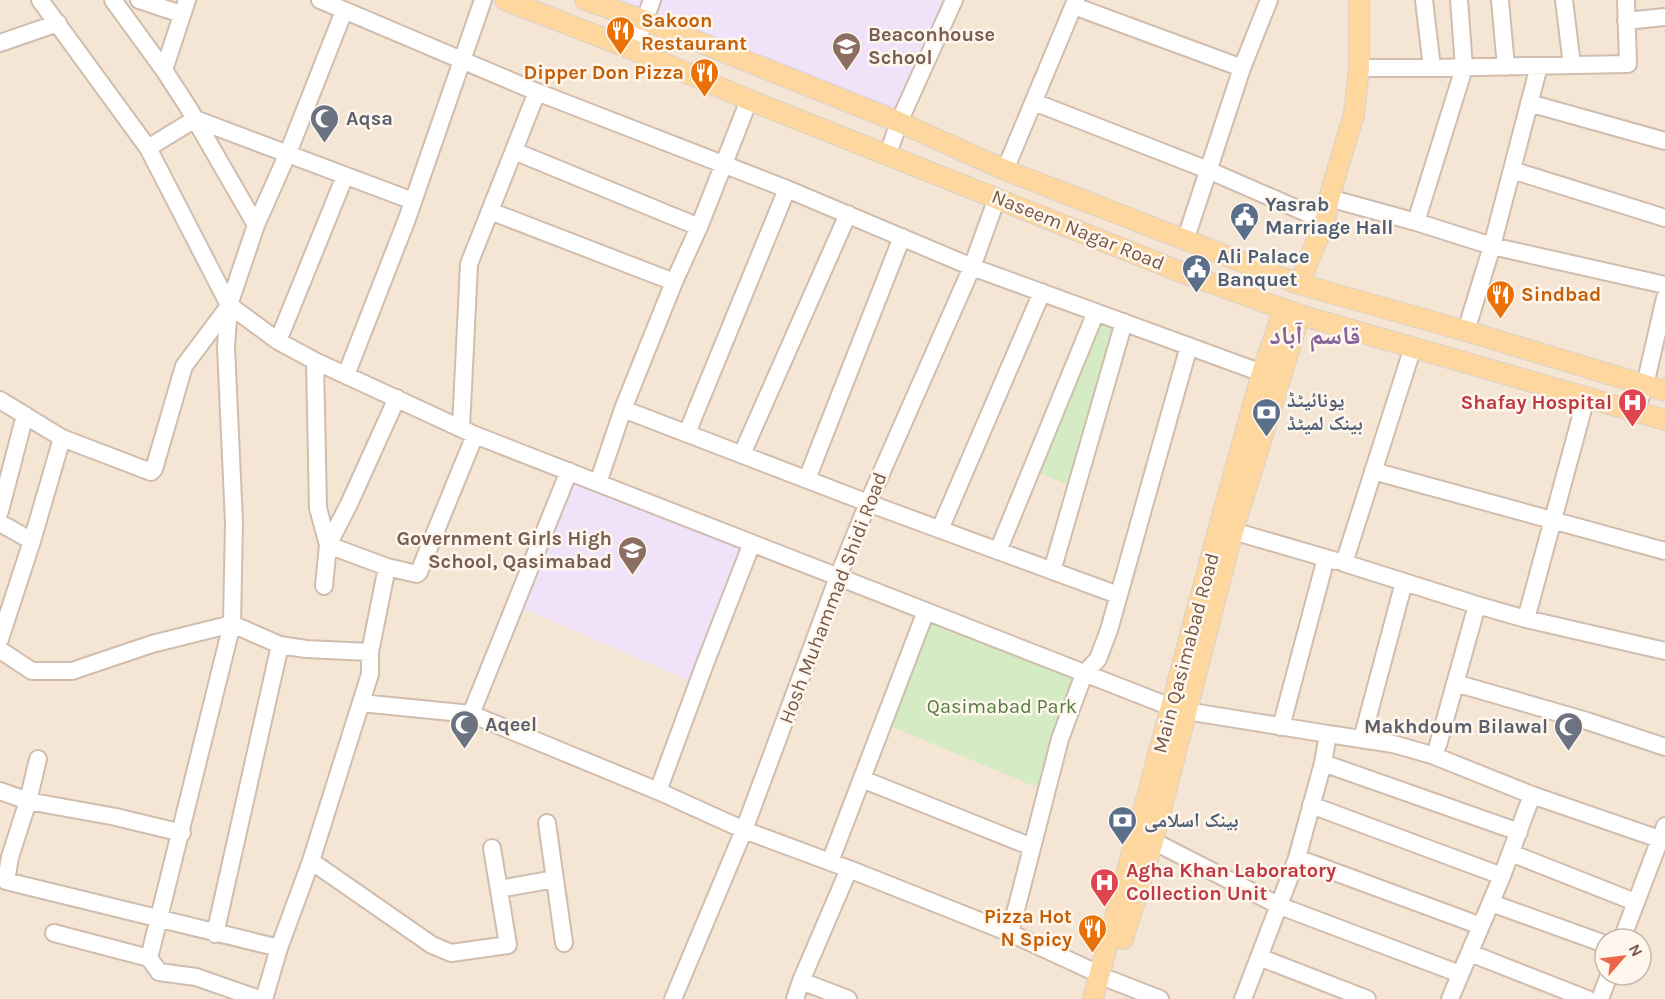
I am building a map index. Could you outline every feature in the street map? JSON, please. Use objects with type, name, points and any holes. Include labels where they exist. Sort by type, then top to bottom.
[{"type":"main road","name":"Naseem Nagar Road","points":[[505,0],[634,50],[748,100],[1181,272],[1292,312],[1665,420]]},
{"type":"main road","name":"Naseem Nagar Road","points":[[585,0],[644,20],[899,122],[1005,170],[1186,238],[1299,284],[1495,339],[1665,391]]},
{"type":"main road","points":[[1299,284],[1324,221],[1354,114],[1359,68],[1359,0]]},
{"type":"main road","points":[[997,198],[1005,170]]},
{"type":"main road","name":"Main Qasimabad Road","points":[[1106,999],[1106,978],[1226,529],[1262,373],[1292,312]]},
{"type":"main road","name":"Main Qasimabad Road","points":[[1226,529],[1292,312]]},
{"type":"main road","points":[[1485,368],[1495,339]]},
{"type":"main road","name":"Main Qasimabad Road","points":[[1093,999],[1106,978],[1153,841],[1178,709]]},
{"type":"street","points":[[40,0],[148,148],[229,305],[278,342],[468,431],[1178,709],[1393,744],[1432,755],[1532,795],[1663,835],[1626,927]]},
{"type":"street","points":[[113,0],[164,70],[256,225]]},
{"type":"street","points":[[140,0],[184,7],[164,70]]},
{"type":"street","points":[[320,0],[537,92],[787,189],[972,267],[1262,373]]},
{"type":"street","points":[[346,375],[413,201],[483,0]]},
{"type":"street","points":[[634,50],[652,0]]},
{"type":"street","points":[[888,154],[899,122],[954,0]]},
{"type":"street","points":[[1186,238],[1242,68],[1269,0]]},
{"type":"street","points":[[1424,0],[1432,68]]},
{"type":"street","points":[[1416,222],[1464,68],[1459,0]]},
{"type":"street","points":[[1500,0],[1506,67]]},
{"type":"street","points":[[1564,0],[1572,65]]},
{"type":"street","points":[[1359,68],[1628,64],[1626,0]]},
{"type":"street","points":[[1005,170],[1075,3],[1242,68]]},
{"type":"street","points":[[149,958],[182,833],[232,624],[234,522],[226,347],[229,305],[256,225],[288,153],[344,11]]},
{"type":"street","points":[[1626,21],[1665,17]]},
{"type":"street","points":[[0,43],[58,23]]},
{"type":"street","points":[[1466,331],[1539,66]]},
{"type":"street","points":[[328,545],[387,567],[417,574],[418,572],[468,431],[469,264],[537,92]]},
{"type":"street","points":[[598,483],[623,409],[674,282],[699,227],[748,100]]},
{"type":"street","points":[[1034,102],[1208,170],[1324,221]]},
{"type":"street","points":[[1529,103],[1665,141]]},
{"type":"street","points":[[148,148],[195,119]]},
{"type":"street","points":[[195,119],[413,201]]},
{"type":"street","points":[[514,151],[699,227]]},
{"type":"street","points":[[1512,170],[1665,218]]},
{"type":"street","points":[[278,342],[345,176]]},
{"type":"street","points":[[687,433],[787,189]]},
{"type":"street","name":"Hosh Muhammad Shidi Road","points":[[673,999],[744,830],[838,577],[868,503],[972,267],[997,198]]},
{"type":"street","points":[[1329,198],[1491,246],[1665,285]]},
{"type":"street","points":[[490,211],[674,282]]},
{"type":"street","points":[[742,454],[848,214]]},
{"type":"street","points":[[807,479],[902,237]]},
{"type":"street","points":[[940,530],[1042,292]]},
{"type":"street","points":[[0,400],[62,438],[151,472],[154,469],[184,366],[229,305]]},
{"type":"street","points":[[1635,412],[1645,385],[1665,305]]},
{"type":"street","points":[[998,551],[1096,312]]},
{"type":"street","points":[[1052,571],[1124,322]]},
{"type":"street","points":[[1010,933],[1060,739],[1084,674],[1098,659],[1189,346]]},
{"type":"street","points":[[1344,564],[1413,347]]},
{"type":"street","points":[[315,361],[318,508],[328,545],[324,586]]},
{"type":"street","points":[[328,545],[397,398]]},
{"type":"street","points":[[1526,619],[1586,398]]},
{"type":"street","points":[[623,409],[868,503],[1118,595]]},
{"type":"street","points":[[0,511],[25,415]]},
{"type":"street","points":[[0,639],[62,438]]},
{"type":"street","points":[[471,714],[569,471]]},
{"type":"street","points":[[1373,471],[1665,551]]},
{"type":"street","points":[[0,523],[32,541]]},
{"type":"street","points":[[1226,529],[1526,619],[1665,651]]},
{"type":"street","points":[[658,791],[752,543]]},
{"type":"street","points":[[1281,727],[1326,558]]},
{"type":"street","points":[[264,999],[362,703],[370,674],[370,652],[387,567]]},
{"type":"street","points":[[1362,739],[1404,582]]},
{"type":"street","points":[[1438,745],[1477,604]]},
{"type":"street","points":[[830,861],[926,611]]},
{"type":"street","points":[[0,650],[32,671],[72,671],[152,644],[232,624],[280,645],[306,649],[370,652]]},
{"type":"street","points":[[215,934],[280,645]]},
{"type":"street","points":[[1455,683],[1587,721],[1665,747]]},
{"type":"street","points":[[362,703],[471,714],[658,791],[744,830],[830,861],[1010,933],[1106,978],[1160,999]]},
{"type":"street","points":[[1243,999],[1298,858],[1323,763],[1328,734]]},
{"type":"street","points":[[38,759],[28,801],[5,856],[5,879],[8,882],[279,948]]},
{"type":"street","points":[[1323,763],[1519,832]]},
{"type":"street","points":[[862,778],[1032,847]]},
{"type":"street","points":[[0,790],[28,801],[182,833]]},
{"type":"street","points":[[1450,999],[1502,876],[1532,795]]},
{"type":"street","points":[[1311,805],[1502,876]]},
{"type":"street","points":[[547,824],[564,943]]},
{"type":"street","points":[[1153,841],[1280,906],[1460,974]]},
{"type":"street","points":[[311,861],[432,945],[451,953],[508,945],[492,848]]},
{"type":"street","points":[[1511,853],[1635,902]]},
{"type":"street","points":[[1298,858],[1481,926]]},
{"type":"street","points":[[795,999],[849,869]]},
{"type":"street","points":[[499,889],[555,879]]},
{"type":"street","points":[[1491,903],[1593,940]]},
{"type":"street","points":[[54,933],[149,958],[159,972],[196,976],[259,999]]},
{"type":"street","points":[[1470,953],[1587,999]]},
{"type":"street","points":[[1259,957],[1367,999]]},
{"type":"street","points":[[801,981],[848,999]]},
{"type":"shaded area","points":[[0,0],[1665,0],[1665,999],[0,999]]},
{"type":"shaded area","name":"Beaconhouse School","points":[[585,0],[954,0],[899,122]]},
{"type":"shaded area","name":"Government Girls High School, Qasimabad","points":[[569,471],[752,543],[697,684],[515,605]]},
{"type":"green space","points":[[1096,312],[1124,322],[1077,488],[1031,470]]},
{"type":"green space","name":"Qasimabad Park","points":[[926,611],[1084,674],[1046,791],[883,723]]},
{"type":"place","name":"Sakoon Restaurant","points":[[620,56]]},
{"type":"place","name":"Beaconhouse School","points":[[847,72]]},
{"type":"place","name":"Dipper Don Pizza","points":[[705,98]]},
{"type":"place","name":"Aqsa","points":[[325,144]]},
{"type":"place","name":"Yasrab Marriage Hall","points":[[1244,242]]},
{"type":"place","name":"Ali Palace Banquet","points":[[1196,294]]},
{"type":"place","name":"Sindbad","points":[[1500,320]]},
{"type":"place","name":"Shafay Hospital","points":[[1633,428]]},
{"type":"place","name":"یونائیٹڈ بینک لمیٹڈ","points":[[1266,438]]},
{"type":"place","name":"Government Girls High School, Qasimabad","points":[[633,576]]},
{"type":"place","name":"Aqeel","points":[[464,750]]},
{"type":"place","name":"Makhdoum Bilawal","points":[[1569,752]]},
{"type":"place","name":"بینک اسلامی","points":[[1123,846]]},
{"type":"place","name":"Agha Khan Laboratory Collection Unit","points":[[1105,908]]},
{"type":"place","name":"Pizza Hot N Spicy","points":[[1093,954]]},
{"type":"district","name":"قاسم آباد","points":[[1315,335]]}]
